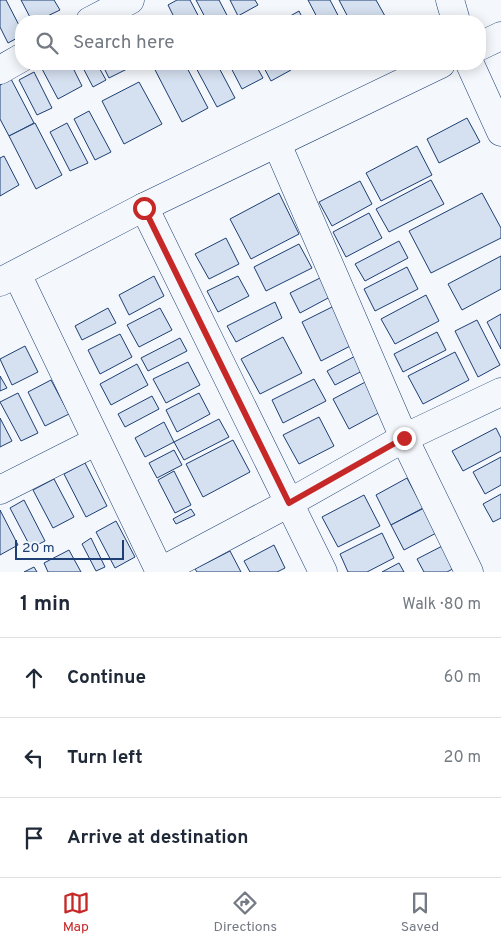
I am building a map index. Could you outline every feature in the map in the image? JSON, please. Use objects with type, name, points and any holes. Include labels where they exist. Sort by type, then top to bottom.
[{"type":"street","points":[[101,15],[130,0]]},
{"type":"street","points":[[450,0],[454,15]]},
{"type":"street","points":[[486,43],[501,36]]},
{"type":"street","points":[[0,70],[15,61]]},
{"type":"street","points":[[429,70],[144,208],[9,278],[97,442],[160,572],[289,503],[404,438],[501,392]]},
{"type":"street","points":[[473,70],[501,132]]},
{"type":"street","points":[[277,144],[404,438],[469,572]]},
{"type":"street","points":[[144,208],[323,572]]},
{"type":"street","points":[[0,490],[97,442]]},
{"type":"building","points":[[0,0],[6,0],[15,17],[15,39],[8,43],[0,27]]},
{"type":"building","points":[[21,0],[54,0],[60,10],[50,15],[29,15]]},
{"type":"building","points":[[177,0],[190,0],[198,15],[173,15],[168,5]]},
{"type":"building","points":[[196,0],[219,0],[227,15],[204,15]]},
{"type":"building","points":[[230,0],[255,0],[258,5],[238,15]]},
{"type":"building","points":[[308,0],[330,0],[338,15],[316,15]]},
{"type":"building","points":[[339,0],[376,0],[384,15],[347,15]]},
{"type":"building","points":[[299,11],[301,15],[292,15]]},
{"type":"building","points":[[43,70],[74,70],[82,86],[58,99]]},
{"type":"building","points":[[84,70],[100,70],[106,80],[93,87]]},
{"type":"building","points":[[105,70],[125,70],[109,78]]},
{"type":"building","points":[[155,70],[188,70],[208,108],[182,122]]},
{"type":"building","points":[[197,70],[220,70],[235,98],[217,107]]},
{"type":"building","points":[[232,70],[258,70],[263,78],[242,89]]},
{"type":"building","points":[[265,70],[291,70],[271,81]]},
{"type":"building","points":[[34,72],[52,108],[37,115],[19,80]]},
{"type":"building","points":[[11,79],[34,123],[9,136],[0,119],[0,85]]},
{"type":"building","points":[[139,82],[162,124],[124,144],[102,101]]},
{"type":"building","points":[[89,111],[111,152],[95,160],[74,119]]},
{"type":"building","points":[[467,118],[480,142],[439,163],[427,139]]},
{"type":"building","points":[[35,123],[62,175],[36,189],[9,136]]},
{"type":"building","points":[[67,123],[88,163],[70,171],[50,132]]},
{"type":"building","points":[[417,146],[432,175],[381,201],[366,173]]},
{"type":"building","points":[[4,156],[19,185],[0,196],[0,158]]},
{"type":"building","points":[[431,180],[444,204],[389,232],[376,209]]},
{"type":"building","points":[[360,181],[372,204],[332,226],[319,202]]},
{"type":"building","points":[[279,193],[299,234],[251,259],[230,219]]},
{"type":"building","points":[[482,193],[501,228],[501,238],[431,273],[409,231]]},
{"type":"building","points":[[369,213],[382,238],[346,257],[333,232]]},
{"type":"building","points":[[226,238],[239,264],[209,279],[195,254]]},
{"type":"building","points":[[399,241],[408,258],[365,281],[355,264]]},
{"type":"building","points":[[299,244],[312,268],[266,291],[254,267]]},
{"type":"building","points":[[501,256],[501,289],[462,310],[448,284]]},
{"type":"building","points":[[407,267],[418,289],[375,311],[364,289]]},
{"type":"building","points":[[154,276],[164,296],[129,315],[119,295]]},
{"type":"building","points":[[238,276],[249,296],[218,312],[207,291]]},
{"type":"building","points":[[320,278],[330,297],[300,313],[290,293]]},
{"type":"building","points":[[426,295],[439,321],[395,344],[381,319]]},
{"type":"building","points":[[275,302],[282,318],[236,342],[227,326]]},
{"type":"building","points":[[338,304],[358,342],[321,361],[302,322]]},
{"type":"building","points":[[108,308],[116,323],[82,340],[75,326]]},
{"type":"building","points":[[160,308],[172,330],[139,347],[127,325]]},
{"type":"building","points":[[501,314],[501,349],[487,322]]},
{"type":"building","points":[[477,320],[500,365],[478,377],[455,331]]},
{"type":"building","points":[[437,332],[446,350],[403,372],[394,354]]},
{"type":"building","points":[[120,334],[132,357],[100,374],[88,350]]},
{"type":"building","points":[[283,337],[302,373],[260,394],[241,359]]},
{"type":"building","points":[[180,338],[187,351],[148,371],[141,358]]},
{"type":"building","points":[[25,346],[38,372],[12,385],[0,359]]},
{"type":"building","points":[[455,352],[469,380],[423,404],[408,376]]},
{"type":"building","points":[[361,353],[368,368],[335,385],[327,371]]},
{"type":"building","points":[[188,362],[200,385],[166,403],[153,379]]},
{"type":"building","points":[[137,364],[148,385],[111,405],[100,384]]},
{"type":"building","points":[[0,376],[7,388],[0,391]]},
{"type":"building","points":[[373,378],[388,408],[349,429],[333,399]]},
{"type":"building","points":[[314,379],[326,401],[283,423],[272,400]]},
{"type":"building","points":[[51,380],[69,414],[45,426],[28,392]]},
{"type":"building","points":[[18,393],[38,433],[21,441],[0,402]]},
{"type":"building","points":[[199,393],[210,414],[177,432],[166,410]]},
{"type":"building","points":[[152,396],[159,409],[125,427],[118,414]]},
{"type":"building","points":[[319,417],[334,446],[299,464],[283,435]]},
{"type":"building","points":[[0,418],[12,441],[0,447]]},
{"type":"building","points":[[219,419],[229,437],[184,460],[174,442]]},
{"type":"building","points":[[164,422],[174,442],[145,457],[135,438]]},
{"type":"building","points":[[496,428],[501,438],[501,451],[463,471],[452,451]]},
{"type":"building","points":[[233,440],[250,472],[203,497],[186,464]]},
{"type":"building","points":[[174,450],[182,465],[157,478],[149,463]]},
{"type":"building","points":[[501,457],[501,485],[485,494],[473,472]]},
{"type":"building","points":[[85,463],[107,506],[86,517],[64,474]]},
{"type":"building","points":[[174,471],[191,505],[175,513],[158,480]]},
{"type":"building","points":[[407,478],[423,508],[391,525],[376,495]]},
{"type":"building","points":[[54,479],[74,517],[53,528],[33,490]]},
{"type":"building","points":[[501,494],[501,518],[493,522],[483,504]]},
{"type":"building","points":[[364,495],[380,526],[338,547],[322,517]]},
{"type":"building","points":[[24,500],[45,541],[31,548],[10,508]]},
{"type":"building","points":[[428,506],[440,531],[404,550],[391,525]]},
{"type":"building","points":[[191,509],[195,515],[176,524],[173,519]]},
{"type":"building","points":[[0,510],[18,545],[0,555]]},
{"type":"building","points":[[116,521],[135,557],[115,568],[96,532]]},
{"type":"building","points":[[382,533],[394,558],[367,572],[348,572],[340,554]]},
{"type":"building","points":[[91,538],[105,567],[96,571],[82,544]]},
{"type":"building","points":[[450,542],[462,564],[447,572],[424,572],[417,559]]},
{"type":"building","points":[[274,545],[285,568],[277,572],[250,572],[244,561]]},
{"type":"building","points":[[69,550],[81,572],[48,572],[44,563]]},
{"type":"building","points":[[230,551],[241,572],[197,572],[195,569]]},
{"type":"building","points":[[399,563],[404,572],[382,572]]},
{"type":"building","points":[[34,567],[37,572],[24,572]]},
{"type":"route","points":[[144,208],[289,503],[404,438]]}]
